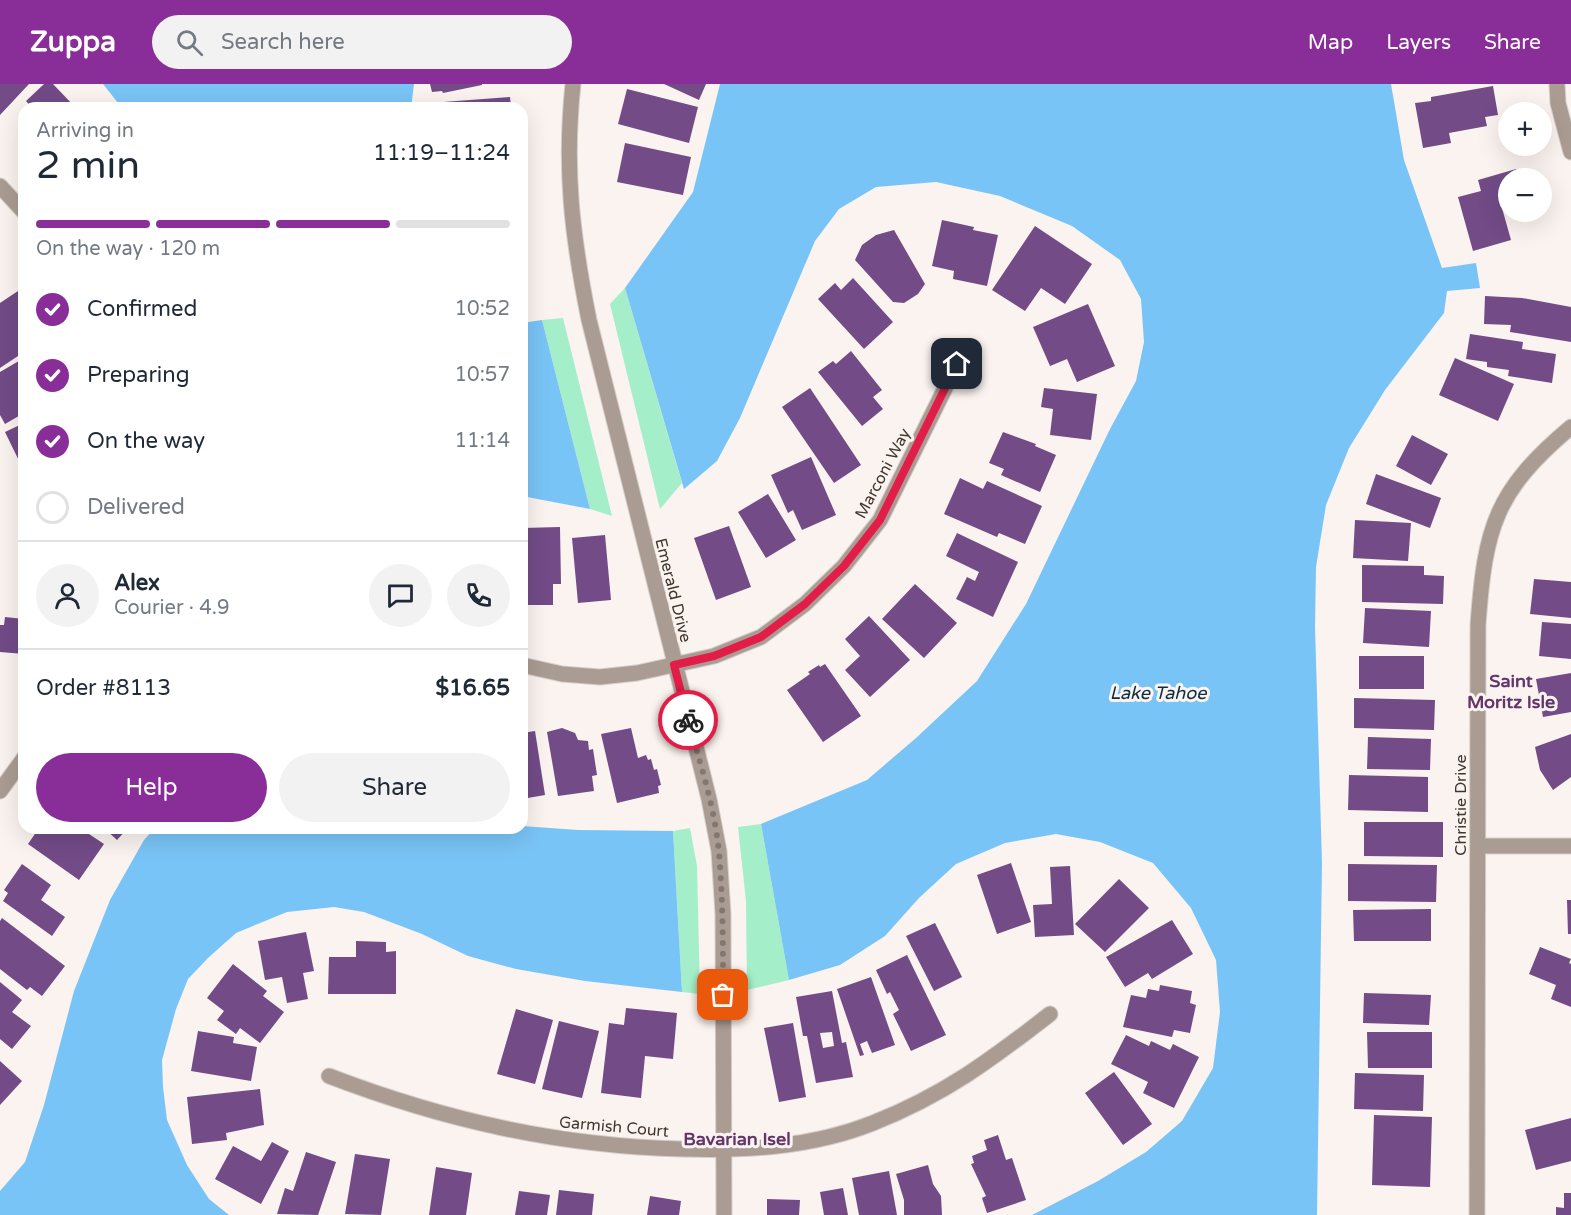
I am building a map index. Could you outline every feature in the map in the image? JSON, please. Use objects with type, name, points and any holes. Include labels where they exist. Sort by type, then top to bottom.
[{"type":"street","name":"Emerald Drive","points":[[573,84],[569,117],[569,184],[575,249],[592,331],[709,799],[719,851],[723,926],[724,1215]]},
{"type":"street","points":[[1557,84],[1558,103],[1571,152]]},
{"type":"street","points":[[0,186],[18,206]]},
{"type":"street","name":"Marconi Way","points":[[528,666],[562,674],[600,677],[637,673],[714,656],[761,637],[805,604],[844,566],[880,520],[957,364]]},
{"type":"street","name":"Christie Drive","points":[[1477,1215],[1478,625],[1482,576],[1491,526],[1511,488],[1537,455],[1571,427]]},
{"type":"street","points":[[0,791],[18,766]]},
{"type":"street","points":[[1478,846],[1571,846]]},
{"type":"street","name":"Garmish Court","points":[[329,1076],[392,1101],[543,1137],[629,1148],[722,1150],[763,1148],[818,1139],[872,1124],[935,1096],[984,1066],[1050,1014]]},
{"type":"green space","points":[[625,288],[682,483],[660,509],[610,304]]},
{"type":"green space","points":[[563,318],[612,516],[590,509],[542,320]]},
{"type":"green space","points":[[761,824],[789,980],[747,990],[746,901],[738,827]]},
{"type":"green space","points":[[690,828],[697,866],[700,994],[682,992],[673,831]]},
{"type":"water","points":[[103,84],[414,84],[412,102],[117,102]]},
{"type":"water","name":"Lake Tahoe","points":[[720,84],[1391,84],[1404,160],[1442,268],[1476,263],[1480,288],[1447,291],[1444,313],[1385,390],[1349,448],[1326,505],[1316,567],[1315,627],[1322,863],[1317,1215],[1032,1215],[1098,1181],[1146,1152],[1182,1121],[1213,1068],[1220,1012],[1216,960],[1191,908],[1153,863],[1100,842],[1056,834],[1005,843],[956,864],[919,898],[885,936],[840,965],[789,980],[761,824],[867,780],[977,681],[1026,604],[1110,429],[1136,381],[1144,342],[1141,299],[1120,260],[1072,226],[1000,196],[936,182],[876,187],[839,209],[815,241],[740,418],[717,461],[684,489],[625,288],[693,192]]},
{"type":"water","points":[[542,320],[590,509],[528,497],[528,322]]},
{"type":"water","points":[[528,826],[578,830],[673,831],[682,992],[585,981],[516,969],[468,956],[422,934],[364,912],[334,907],[287,912],[236,933],[188,979],[176,1009],[162,1060],[167,1120],[187,1165],[209,1199],[229,1215],[0,1215],[0,1191],[25,1162],[44,1105],[74,991],[110,900],[150,834],[528,834]]},
{"type":"building","points":[[0,84],[29,84],[0,115]]},
{"type":"building","points":[[44,84],[53,84],[70,102],[27,102]]},
{"type":"building","points":[[430,84],[482,85],[443,93],[442,91],[432,92]]},
{"type":"building","points":[[664,84],[706,84],[699,100]]},
{"type":"building","points":[[1493,86],[1498,115],[1485,117],[1487,126],[1449,133],[1451,143],[1423,148],[1415,103],[1431,101],[1431,97]]},
{"type":"building","points":[[627,89],[698,107],[689,143],[618,124]]},
{"type":"building","points":[[510,97],[511,102],[443,102]]},
{"type":"building","points":[[625,143],[691,157],[683,195],[617,182]]},
{"type":"building","points":[[1498,174],[1498,222],[1506,222],[1511,240],[1473,251],[1458,197],[1481,191],[1478,180]]},
{"type":"building","points":[[942,220],[998,235],[987,286],[953,279],[954,271],[932,266]]},
{"type":"building","points":[[1035,226],[1092,264],[1065,304],[1041,288],[1025,311],[992,290]]},
{"type":"building","points":[[894,230],[925,284],[918,294],[904,303],[893,302],[855,260],[862,245],[876,235]]},
{"type":"building","points":[[853,278],[893,322],[864,349],[818,299],[835,283],[841,290]]},
{"type":"building","points":[[18,291],[18,356],[0,368],[0,303]]},
{"type":"building","points":[[1485,296],[1522,298],[1571,307],[1571,342],[1510,332],[1511,325],[1484,324]]},
{"type":"building","points":[[1088,304],[1115,366],[1077,382],[1067,359],[1050,366],[1033,327]]},
{"type":"building","points":[[1470,334],[1523,342],[1522,349],[1556,354],[1552,383],[1508,376],[1509,370],[1487,367],[1487,362],[1466,359]]},
{"type":"building","points":[[851,351],[882,390],[873,397],[883,409],[862,426],[818,372],[833,361],[836,364]]},
{"type":"building","points":[[1455,358],[1514,384],[1498,421],[1439,395]]},
{"type":"building","points":[[18,362],[18,416],[5,424],[0,415],[0,372]]},
{"type":"building","points":[[810,388],[861,465],[834,483],[782,407]]},
{"type":"building","points":[[1044,388],[1097,394],[1091,440],[1050,435],[1053,409],[1041,407]]},
{"type":"building","points":[[18,426],[18,459],[5,432]]},
{"type":"building","points":[[1003,432],[1036,444],[1035,446],[1056,455],[1040,492],[1001,475],[1004,469],[989,463]]},
{"type":"building","points":[[1412,435],[1448,454],[1431,485],[1396,466]]},
{"type":"building","points":[[811,457],[836,515],[802,530],[793,510],[788,513],[771,475]]},
{"type":"building","points":[[1376,474],[1441,498],[1430,528],[1366,504]]},
{"type":"building","points":[[960,478],[983,489],[987,481],[1042,506],[1025,544],[999,533],[997,537],[944,514]]},
{"type":"building","points":[[768,494],[796,540],[766,558],[738,512]]},
{"type":"building","points":[[1355,520],[1411,523],[1408,561],[1353,558]]},
{"type":"building","points":[[729,526],[751,587],[716,600],[694,538]]},
{"type":"building","points":[[560,527],[561,584],[553,584],[553,605],[528,605],[528,528]]},
{"type":"building","points":[[957,533],[1018,562],[993,617],[956,599],[967,577],[975,581],[979,572],[946,556]]},
{"type":"building","points":[[605,535],[611,600],[578,603],[572,538]]},
{"type":"building","points":[[1362,565],[1424,566],[1424,575],[1444,576],[1443,604],[1362,602]]},
{"type":"building","points":[[1534,579],[1571,582],[1571,618],[1530,614]]},
{"type":"building","points":[[915,584],[957,623],[924,658],[882,619]]},
{"type":"building","points":[[1365,608],[1431,611],[1429,647],[1363,643]]},
{"type":"building","points":[[869,616],[910,660],[870,697],[845,670],[860,656],[845,639]]},
{"type":"building","points":[[5,617],[18,618],[18,654],[0,652],[0,625],[4,625]]},
{"type":"building","points":[[1542,622],[1571,624],[1571,659],[1539,656]]},
{"type":"building","points":[[1359,656],[1424,656],[1424,689],[1359,689]]},
{"type":"building","points":[[825,664],[861,716],[823,742],[787,690],[810,674],[808,672]]},
{"type":"building","points":[[1571,673],[1571,712],[1543,717],[1536,679]]},
{"type":"building","points":[[1354,698],[1435,700],[1434,730],[1354,728]]},
{"type":"building","points":[[562,728],[575,733],[578,740],[588,741],[589,750],[593,749],[597,775],[592,776],[594,791],[558,796],[547,732]]},
{"type":"building","points":[[631,728],[638,758],[646,755],[648,760],[651,759],[654,770],[657,769],[661,785],[658,786],[659,793],[617,803],[601,734]]},
{"type":"building","points":[[535,731],[545,795],[528,798],[528,732]]},
{"type":"building","points":[[1571,734],[1571,777],[1553,790],[1540,770],[1535,747]]},
{"type":"building","points":[[1368,737],[1431,739],[1430,770],[1367,769]]},
{"type":"building","points":[[1349,775],[1428,777],[1428,812],[1348,810]]},
{"type":"building","points":[[1364,822],[1443,822],[1443,857],[1364,856]]},
{"type":"building","points":[[35,834],[89,834],[104,844],[79,880],[28,844]]},
{"type":"building","points":[[110,834],[122,834],[117,840]]},
{"type":"building","points":[[1011,863],[1031,922],[997,934],[977,875]]},
{"type":"building","points":[[22,864],[51,885],[41,900],[65,917],[52,936],[3,901],[8,893],[4,890]]},
{"type":"building","points":[[1348,864],[1437,865],[1436,902],[1348,901]]},
{"type":"building","points":[[1070,866],[1074,935],[1035,937],[1033,905],[1052,904],[1050,867]]},
{"type":"building","points":[[1119,879],[1149,908],[1105,952],[1075,924]]},
{"type":"building","points":[[1567,900],[1571,900],[1571,934],[1568,934]]},
{"type":"building","points":[[1431,909],[1431,941],[1354,941],[1353,910]]},
{"type":"building","points":[[2,918],[65,966],[42,996],[30,987],[27,990],[0,969],[0,921]]},
{"type":"building","points":[[1172,920],[1193,954],[1152,979],[1148,973],[1125,987],[1106,957]]},
{"type":"building","points":[[935,923],[962,977],[934,991],[906,936]]},
{"type":"building","points":[[306,932],[314,971],[303,973],[308,999],[287,1003],[282,977],[265,980],[258,941]]},
{"type":"building","points":[[356,941],[386,942],[386,952],[396,951],[396,994],[328,994],[329,957],[356,957]]},
{"type":"building","points":[[1540,947],[1571,959],[1569,963],[1571,964],[1571,1007],[1551,999],[1556,985],[1529,974]]},
{"type":"building","points":[[907,955],[946,1035],[911,1051],[893,1014],[899,1010],[890,992],[887,994],[876,970]]},
{"type":"building","points":[[233,964],[267,991],[263,996],[284,1012],[260,1043],[240,1028],[236,1034],[217,1020],[224,1011],[207,998]]},
{"type":"building","points":[[871,977],[895,1045],[872,1053],[867,1041],[860,1044],[864,1055],[860,1056],[837,989]]},
{"type":"building","points":[[0,982],[22,1000],[12,1012],[31,1026],[12,1049],[0,1039]]},
{"type":"building","points":[[1160,985],[1192,991],[1190,1003],[1196,1005],[1190,1033],[1174,1030],[1172,1037],[1123,1027],[1131,995],[1146,998],[1148,989],[1159,991]]},
{"type":"building","points":[[832,991],[842,1043],[846,1042],[853,1077],[816,1083],[807,1036],[803,1036],[796,997]],"holes":[[[832,1032],[834,1046],[823,1048],[820,1033]]]},
{"type":"building","points":[[1364,993],[1431,995],[1429,1025],[1363,1023]]},
{"type":"building","points":[[626,1008],[677,1013],[673,1059],[645,1056],[641,1098],[601,1093],[609,1023],[624,1025]]},
{"type":"building","points":[[516,1009],[553,1020],[535,1084],[497,1074]]},
{"type":"building","points":[[559,1021],[599,1031],[582,1098],[542,1089]]},
{"type":"building","points":[[793,1023],[806,1097],[779,1102],[764,1028]]},
{"type":"building","points":[[198,1031],[234,1037],[233,1043],[257,1047],[251,1081],[191,1071]]},
{"type":"building","points":[[1367,1032],[1432,1032],[1432,1068],[1368,1068]]},
{"type":"building","points":[[1126,1035],[1149,1046],[1151,1041],[1170,1050],[1173,1044],[1199,1057],[1174,1108],[1143,1093],[1148,1082],[1111,1064]]},
{"type":"building","points":[[0,1061],[22,1081],[0,1105]]},
{"type":"building","points":[[1114,1072],[1152,1124],[1123,1145],[1085,1093]]},
{"type":"building","points":[[1355,1073],[1424,1075],[1423,1111],[1354,1109]]},
{"type":"building","points":[[260,1089],[264,1125],[226,1133],[227,1140],[192,1144],[187,1097]]},
{"type":"building","points":[[1374,1115],[1432,1117],[1430,1187],[1372,1185]]},
{"type":"building","points":[[1571,1118],[1571,1161],[1536,1170],[1525,1130]]},
{"type":"building","points":[[998,1135],[1006,1160],[1012,1158],[1026,1200],[987,1213],[982,1198],[986,1196],[971,1164],[974,1163],[972,1156],[987,1150],[984,1140]]},
{"type":"building","points":[[272,1142],[289,1151],[261,1204],[215,1179],[233,1146],[261,1161]]},
{"type":"building","points":[[306,1152],[336,1162],[318,1215],[277,1214],[285,1188],[293,1191]]},
{"type":"building","points":[[355,1154],[390,1159],[381,1215],[345,1214]]},
{"type":"building","points":[[928,1165],[933,1184],[941,1196],[942,1215],[904,1215],[904,1200],[896,1174]]},
{"type":"building","points":[[436,1167],[472,1173],[466,1215],[429,1215]]},
{"type":"building","points":[[889,1171],[897,1215],[859,1215],[852,1178]]},
{"type":"building","points":[[843,1188],[848,1215],[824,1215],[820,1192]]},
{"type":"building","points":[[559,1190],[594,1194],[592,1215],[556,1215]]},
{"type":"building","points":[[519,1191],[550,1195],[547,1215],[515,1215]]},
{"type":"building","points":[[1564,1193],[1571,1193],[1571,1215],[1556,1215],[1556,1207],[1564,1208]]},
{"type":"building","points":[[650,1196],[681,1201],[679,1215],[647,1215]]},
{"type":"building","points":[[767,1199],[800,1200],[799,1215],[767,1215]]},
{"type":"way so far","points":[[688,720],[709,799],[719,851],[723,914],[723,995]]},
{"type":"district","name":"Saint Moritz Isle","points":[[1511,691]]},
{"type":"district","name":"Bavarian Isel","points":[[737,1139]]},
{"type":"route","points":[[688,720],[674,665],[714,656],[761,637],[805,604],[844,566],[880,520],[957,364]]}]
